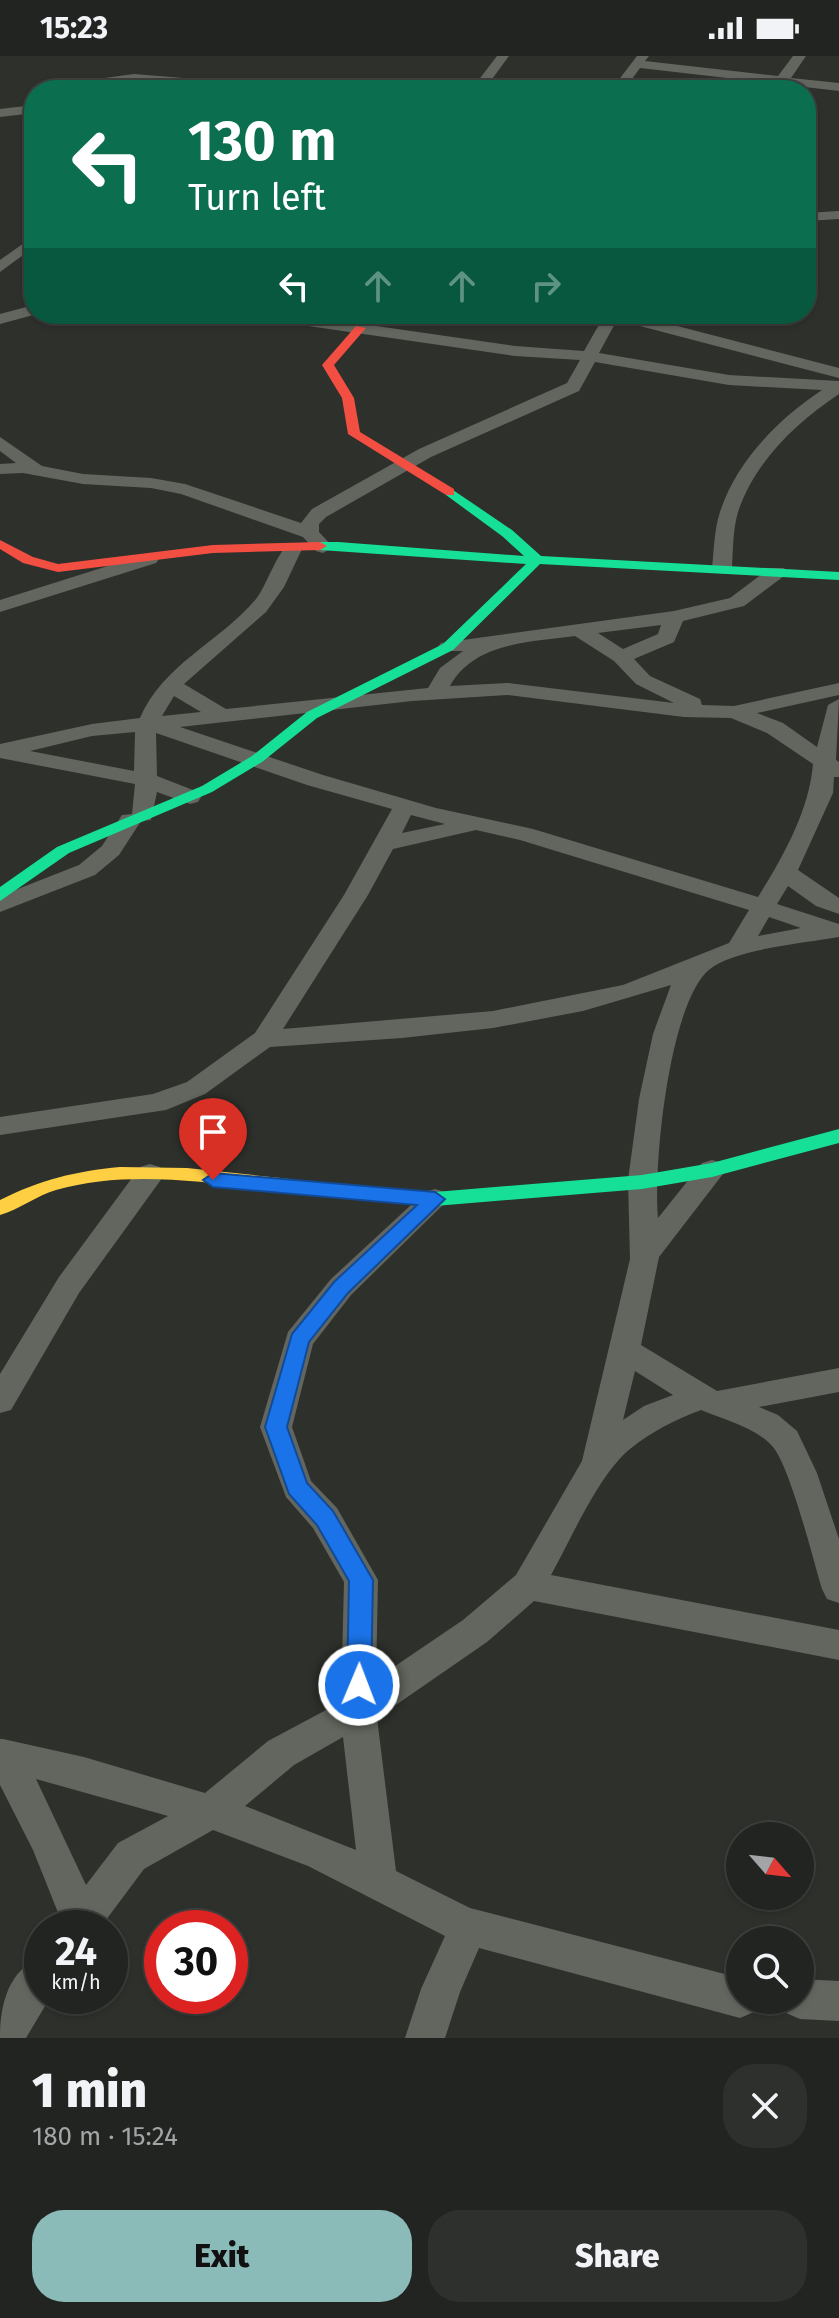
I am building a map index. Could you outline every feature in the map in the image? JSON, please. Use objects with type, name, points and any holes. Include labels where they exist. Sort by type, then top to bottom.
[{"type":"street","points":[[486,80],[503,56]]},
{"type":"street","points":[[784,80],[786,72],[800,56]]},
{"type":"street","points":[[625,80],[641,60],[731,70],[774,80]]},
{"type":"street","points":[[108,80],[141,80]]},
{"type":"street","points":[[816,85],[839,87]]},
{"type":"street","points":[[816,97],[839,94]]},
{"type":"street","points":[[0,113],[24,110]]},
{"type":"street","points":[[816,216],[839,215]]},
{"type":"street","points":[[0,268],[24,251]]},
{"type":"street","points":[[0,268],[23,270]]},
{"type":"street","points":[[0,319],[24,313]]},
{"type":"street","points":[[331,324],[589,362],[625,362],[729,380],[839,386]]},
{"type":"street","points":[[316,540],[310,523],[319,513],[425,453],[573,387],[589,362],[605,324]]},
{"type":"street","points":[[645,324],[688,338],[774,355],[839,373]]},
{"type":"street","points":[[360,328],[328,365],[348,398],[354,434],[473,508],[537,560]]},
{"type":"street","points":[[722,568],[729,511],[753,465],[802,411],[839,386]]},
{"type":"street","points":[[0,444],[37,471]]},
{"type":"street","points":[[0,469],[185,489],[316,540],[354,545],[462,557],[839,576]]},
{"type":"street","points":[[0,544],[28,560],[58,568],[213,549],[292,549],[316,540]]},
{"type":"street","points":[[0,905],[87,870],[111,850],[136,818],[147,780],[142,765],[151,726],[170,689],[190,665],[258,609],[273,591],[292,549]]},
{"type":"street","points":[[0,606],[153,558]]},
{"type":"street","points":[[0,896],[20,878],[63,850],[190,797],[257,759],[312,715],[448,647],[537,560]]},
{"type":"street","points":[[448,647],[674,617],[737,602],[777,572]]},
{"type":"street","points":[[621,657],[667,638],[674,617]]},
{"type":"street","points":[[579,630],[621,657],[643,680],[711,712]]},
{"type":"street","points":[[435,694],[447,672],[491,641]]},
{"type":"street","points":[[393,676],[412,695]]},
{"type":"street","points":[[629,703],[643,680]]},
{"type":"street","points":[[170,689],[223,716]]},
{"type":"street","points":[[92,730],[170,689]]},
{"type":"street","points":[[0,751],[92,730],[151,726],[412,695],[507,689],[734,712],[839,689]]},
{"type":"street","points":[[736,951],[785,872],[822,793],[832,767],[839,705]]},
{"type":"street","points":[[734,712],[775,728],[832,767]]},
{"type":"street","points":[[151,726],[405,806],[525,834],[762,906],[837,923]]},
{"type":"street","points":[[0,751],[147,780],[190,797]]},
{"type":"street","points":[[0,1126],[157,1103],[196,1088],[264,1039],[356,895],[405,806]]},
{"type":"street","points":[[382,844],[478,824]]},
{"type":"street","points":[[785,872],[824,901],[837,923]]},
{"type":"street","points":[[264,1039],[400,1031],[500,1018],[630,991],[716,956],[837,923]]},
{"type":"street","points":[[597,1464],[645,1254],[642,1182],[656,1074],[676,1000],[697,966]]},
{"type":"street","points":[[0,1208],[53,1184],[98,1175],[150,1174],[435,1199],[642,1182],[712,1170],[839,1136]]},
{"type":"street","points":[[645,1254],[712,1170]]},
{"type":"street","points":[[0,1401],[69,1285],[150,1174]]},
{"type":"street","points":[[378,1880],[358,1711],[361,1580],[325,1518],[297,1488],[276,1427],[299,1340],[341,1287],[435,1199]]},
{"type":"street","points":[[625,1350],[709,1400],[767,1424],[786,1440],[801,1473],[839,1589]]},
{"type":"street","points":[[90,1910],[131,1856],[210,1812],[281,1753],[358,1711],[475,1631],[528,1585],[597,1464],[617,1441],[655,1415],[709,1400],[839,1380]]},
{"type":"street","points":[[528,1585],[839,1645]]},
{"type":"street","points":[[1,1756],[72,1769],[210,1812],[320,1852],[405,1894],[432,1912],[469,1927],[726,1994]]},
{"type":"street","points":[[1,1756],[33,1807],[64,1870],[75,1910]]},
{"type":"street","points":[[425,2038],[441,1989],[469,1927]]},
{"type":"street","points":[[814,2000],[839,2001]]},
{"type":"street","points":[[5,2038],[24,2002]]},
{"type":"traffic: fast","points":[[0,896],[20,878],[63,850],[207,789],[257,759],[312,715],[448,647],[537,560],[507,533],[450,492]]},
{"type":"traffic: fast","points":[[320,546],[466,557],[839,576]]},
{"type":"traffic: fast","points":[[318,1189],[435,1199],[642,1182],[712,1170],[839,1136]]},
{"type":"traffic: slow","points":[[0,1208],[56,1183],[120,1174],[187,1175],[318,1189]]},
{"type":"traffic: jam","points":[[360,328],[328,365],[348,398],[354,434],[450,492]]},
{"type":"traffic: jam","points":[[0,544],[28,560],[58,568],[213,549],[320,546]]},
{"type":"route","points":[[213,1180],[435,1199],[341,1287],[299,1340],[276,1427],[297,1488],[325,1518],[361,1580],[359,1685]]}]
